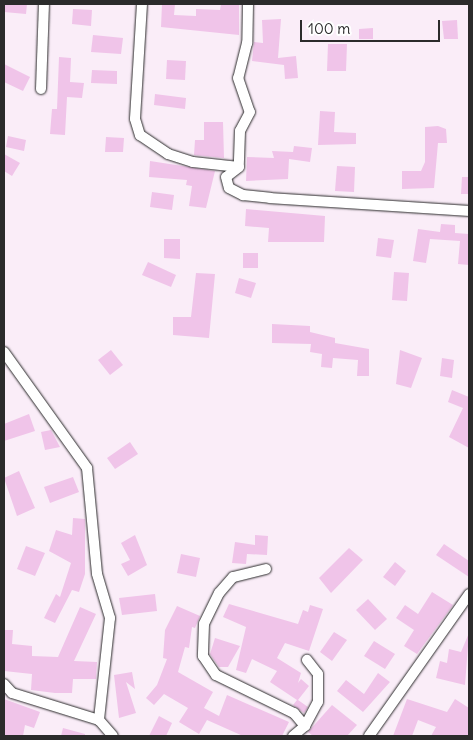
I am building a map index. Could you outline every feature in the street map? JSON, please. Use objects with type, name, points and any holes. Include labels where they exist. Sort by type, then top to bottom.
[{"type":"street","points":[[41,89],[44,4]]},
{"type":"street","points":[[142,4],[135,119],[140,135],[168,154],[193,162],[239,167]]},
{"type":"street","points":[[239,167],[240,131],[250,112],[238,78],[247,43],[248,4]]},
{"type":"street","points":[[239,167],[226,177],[226,183],[243,195],[469,211]]},
{"type":"street","points":[[4,352],[87,468],[97,574],[110,618],[100,720]]},
{"type":"street","points":[[266,569],[233,577],[219,593],[204,624],[204,656],[216,675],[294,713],[305,726]]},
{"type":"street","points":[[369,736],[469,594]]},
{"type":"street","points":[[293,736],[305,726],[319,694],[318,674],[307,660]]},
{"type":"street","points":[[4,684],[12,693],[100,720],[113,736]]},
{"type":"building","points":[[4,4],[27,4],[26,14],[4,12]]},
{"type":"building","points":[[162,4],[175,4],[174,15],[196,16],[196,9],[220,10],[221,4],[239,4],[239,35],[161,27]]},
{"type":"building","points":[[73,9],[92,10],[91,26],[72,24]]},
{"type":"building","points":[[281,19],[278,58],[296,56],[298,78],[285,79],[284,65],[252,61],[254,42],[263,43],[262,20]]},
{"type":"building","points":[[457,20],[458,39],[444,39],[442,21]]},
{"type":"building","points":[[373,28],[373,39],[359,39],[359,29]]},
{"type":"building","points":[[93,35],[123,38],[121,54],[91,52]]},
{"type":"building","points":[[328,44],[347,44],[346,71],[327,71]]},
{"type":"building","points":[[59,57],[71,58],[70,82],[84,83],[82,98],[67,97],[65,135],[50,134],[52,109],[57,109]]},
{"type":"building","points":[[167,60],[186,61],[185,80],[166,79]]},
{"type":"building","points":[[4,64],[30,77],[23,91],[4,82]]},
{"type":"building","points":[[92,70],[117,71],[117,84],[91,83]]},
{"type":"building","points":[[155,94],[186,98],[185,109],[154,105]]},
{"type":"building","points":[[320,111],[335,112],[334,132],[356,133],[356,144],[318,145]]},
{"type":"building","points":[[204,122],[223,122],[224,158],[194,155],[195,140],[204,140]]},
{"type":"building","points":[[438,126],[446,129],[447,143],[438,143],[434,188],[402,189],[402,171],[421,171],[425,162],[425,127]]},
{"type":"building","points":[[8,136],[26,140],[24,151],[6,147]]},
{"type":"building","points":[[106,137],[124,138],[123,152],[105,152]]},
{"type":"building","points":[[294,146],[312,148],[310,162],[289,159],[288,179],[246,181],[247,157],[274,158],[272,151],[293,152]]},
{"type":"building","points":[[4,154],[20,163],[12,176],[4,171]]},
{"type":"building","points":[[150,161],[215,171],[206,208],[189,206],[192,186],[186,185],[187,180],[149,177]]},
{"type":"building","points":[[337,166],[355,167],[354,192],[335,191]]},
{"type":"building","points":[[462,177],[469,177],[469,194],[461,194]]},
{"type":"building","points":[[152,192],[174,195],[172,210],[150,207]]},
{"type":"building","points":[[246,209],[325,216],[324,242],[268,242],[269,228],[245,226]]},
{"type":"building","points":[[441,224],[455,225],[455,233],[469,234],[469,265],[458,264],[460,241],[430,239],[426,263],[413,261],[418,229],[440,232]]},
{"type":"building","points":[[378,238],[394,240],[391,258],[376,256]]},
{"type":"building","points":[[164,239],[180,239],[180,259],[164,258]]},
{"type":"building","points":[[243,253],[258,253],[258,268],[243,268]]},
{"type":"building","points":[[148,262],[176,275],[171,287],[142,275]]},
{"type":"building","points":[[394,272],[409,273],[407,301],[392,300]]},
{"type":"building","points":[[196,273],[215,274],[209,338],[173,335],[173,317],[191,317]]},
{"type":"building","points":[[239,278],[256,283],[251,298],[235,293]]},
{"type":"building","points":[[272,324],[310,326],[310,332],[335,338],[335,343],[369,349],[369,376],[357,376],[358,360],[333,358],[332,368],[321,367],[322,354],[310,352],[311,344],[272,343]]},
{"type":"building","points":[[111,350],[123,365],[110,375],[98,360]]},
{"type":"building","points":[[400,350],[422,358],[411,388],[396,384]]},
{"type":"building","points":[[442,358],[454,360],[452,378],[440,376]]},
{"type":"building","points":[[452,390],[469,397],[469,448],[449,437],[463,408],[448,402]]},
{"type":"building","points":[[29,414],[35,431],[4,441],[4,424]]},
{"type":"building","points":[[51,430],[60,447],[45,450],[41,432]]},
{"type":"building","points":[[130,442],[138,454],[115,469],[107,458]]},
{"type":"building","points":[[19,471],[35,508],[17,516],[4,478]]},
{"type":"building","points":[[73,477],[79,492],[50,503],[44,487]]},
{"type":"building","points":[[73,518],[85,519],[85,574],[79,592],[72,590],[55,623],[44,618],[56,594],[60,597],[71,563],[49,551],[56,530],[72,535]]},
{"type":"building","points":[[135,535],[147,565],[128,576],[121,564],[130,560],[121,543]]},
{"type":"building","points":[[255,535],[268,536],[267,555],[247,554],[246,564],[232,563],[235,542],[255,545]]},
{"type":"building","points":[[444,544],[469,561],[469,577],[436,555]]},
{"type":"building","points":[[26,546],[45,553],[35,576],[17,569]]},
{"type":"building","points":[[349,548],[363,560],[331,593],[319,578]]},
{"type":"building","points":[[181,554],[200,558],[196,577],[177,573]]},
{"type":"building","points":[[395,562],[406,571],[395,586],[383,577]]},
{"type":"building","points":[[432,592],[453,605],[417,654],[404,646],[414,630],[396,618],[405,605],[418,614]]},
{"type":"building","points":[[155,594],[157,611],[122,615],[119,598]]},
{"type":"building","points":[[368,599],[387,619],[375,630],[356,610]]},
{"type":"building","points":[[229,604],[298,624],[303,610],[308,612],[310,605],[323,609],[309,651],[285,643],[277,658],[301,673],[298,683],[301,679],[309,686],[298,700],[308,707],[304,713],[293,705],[297,700],[270,682],[277,671],[252,659],[246,673],[236,670],[246,627],[223,617]]},
{"type":"building","points":[[177,606],[200,616],[195,628],[192,627],[189,648],[185,647],[178,672],[213,692],[204,708],[219,716],[227,695],[289,722],[282,736],[243,736],[207,720],[199,734],[179,722],[188,708],[164,694],[154,705],[146,698],[157,685],[167,659],[163,658],[165,630]]},
{"type":"building","points":[[80,607],[96,614],[74,661],[97,662],[96,679],[73,679],[72,693],[55,693],[31,690],[32,674],[4,671],[4,630],[13,630],[12,644],[32,646],[32,656],[58,657]]},
{"type":"building","points":[[334,632],[347,640],[332,661],[320,652]]},
{"type":"building","points":[[469,633],[465,685],[436,678],[440,661],[447,663],[449,649],[461,652]]},
{"type":"building","points":[[215,638],[240,646],[228,667],[219,667],[210,654]]},
{"type":"building","points":[[374,641],[395,654],[385,669],[364,656]]},
{"type":"building","points":[[132,672],[135,689],[126,682],[136,713],[119,718],[114,675]]},
{"type":"building","points":[[378,673],[390,682],[363,712],[337,691],[346,680],[364,694]]},
{"type":"building","points":[[4,699],[40,712],[34,728],[25,725],[23,736],[4,736]]},
{"type":"building","points":[[407,699],[447,712],[455,699],[469,708],[469,736],[431,736],[436,727],[418,720],[412,736],[393,736]]},
{"type":"building","points":[[332,705],[357,725],[347,736],[313,736],[308,732]]},
{"type":"building","points":[[159,716],[172,723],[166,736],[149,736]]},
{"type":"building","points":[[63,728],[85,734],[85,736],[61,736]]}]
